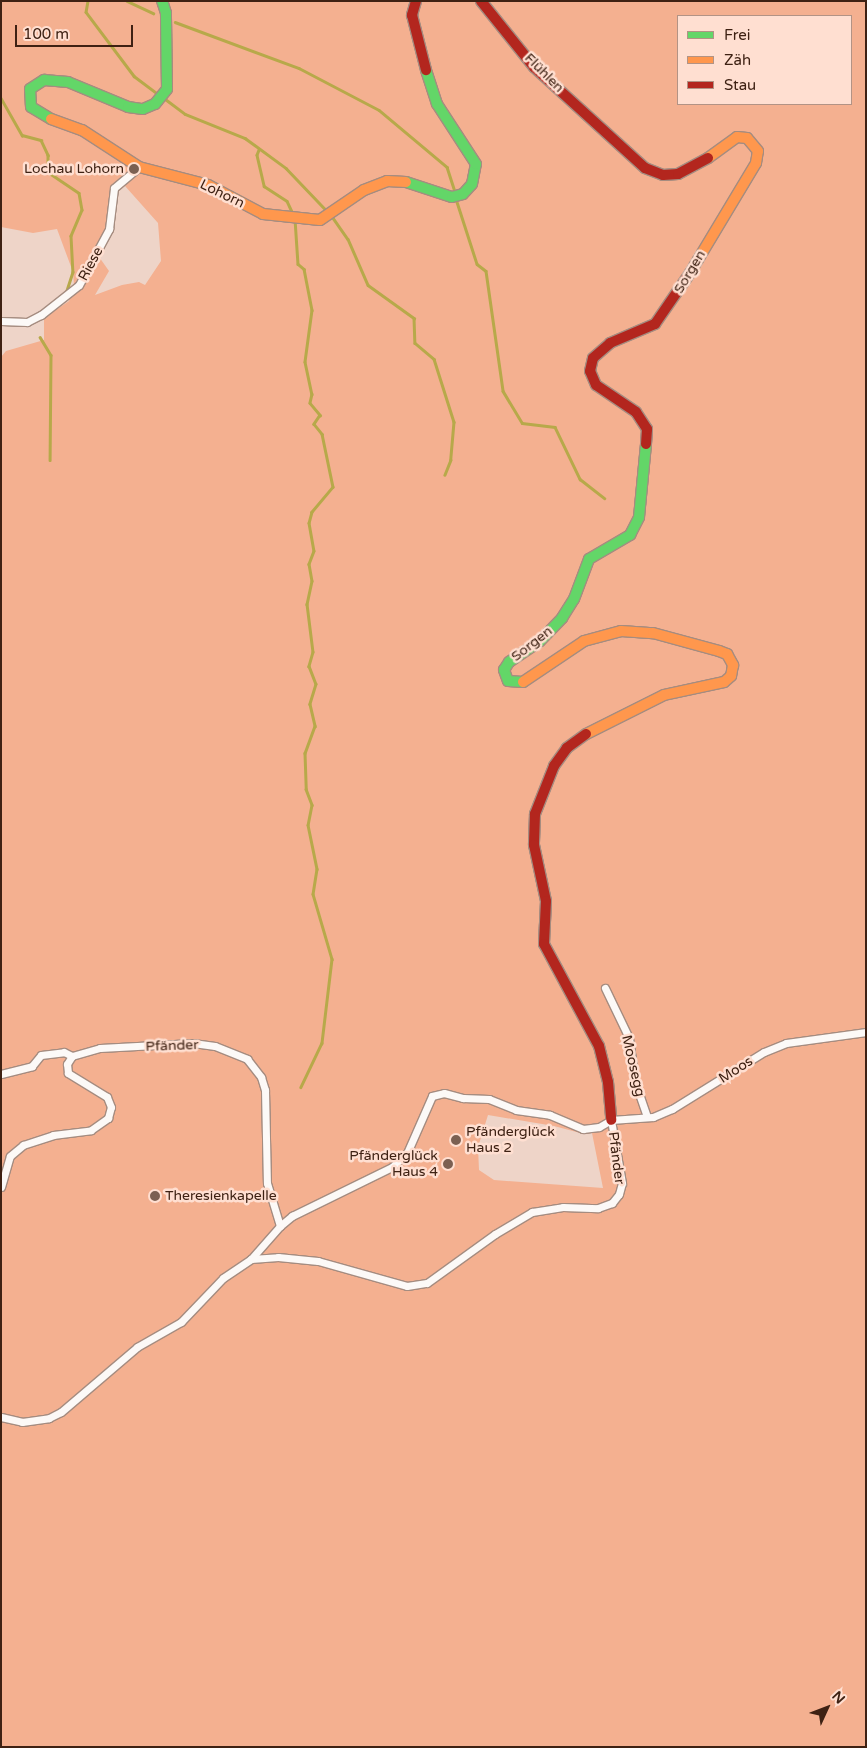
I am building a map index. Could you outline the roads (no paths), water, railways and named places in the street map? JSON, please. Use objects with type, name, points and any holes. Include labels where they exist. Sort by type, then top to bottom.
[{"type":"street","name":"Lohorn","points":[[162,1],[166,13],[163,96],[148,108],[128,107],[68,82],[56,80],[38,82],[28,94],[31,107],[41,116],[82,130],[140,167],[208,185],[263,214],[294,218],[326,218],[364,190],[387,181],[404,181],[452,197],[463,194],[472,184],[476,164],[437,104],[417,42],[412,15],[416,1]]},
{"type":"street","name":"Flühlen","points":[[481,1],[534,67],[613,140]]},
{"type":"street","name":"Sorgen","points":[[611,1120],[608,1082],[599,1046],[544,944],[546,901],[534,839],[535,814],[554,766],[567,748],[598,726],[664,695],[724,682],[734,669],[730,658],[719,651],[653,633],[620,631],[584,641],[524,682],[512,682],[504,674],[509,662],[540,641],[562,618],[589,559],[630,535],[639,517],[647,430],[636,412],[596,385],[590,371],[593,358],[610,343],[660,320],[759,158],[752,141],[737,137],[687,172],[663,175],[645,168],[613,140]]},
{"type":"street","name":"Riese","points":[[1,321],[27,322],[80,286],[110,229],[114,188],[140,167]]},
{"type":"street","name":"Moosegg","points":[[605,988],[629,1038],[635,1082],[647,1117]]},
{"type":"street","name":"Moos","points":[[611,1120],[647,1117],[672,1109],[776,1047],[800,1040],[866,1032]]},
{"type":"street","name":"Pfänder","points":[[1,1074],[32,1066],[41,1055],[64,1052],[72,1056],[100,1048],[193,1043],[220,1046],[247,1059],[258,1072],[265,1090],[267,1183],[280,1226]]},
{"type":"street","points":[[1,1187],[10,1156],[23,1145],[53,1135],[90,1130],[108,1118],[111,1107],[107,1097],[68,1073],[66,1064],[72,1056]]},
{"type":"street","name":"Pfänder","points":[[1,1417],[22,1422],[49,1418],[61,1412],[137,1347],[181,1322],[223,1278],[251,1259],[280,1226],[308,1207],[392,1167],[410,1147],[429,1099],[439,1093],[462,1098],[489,1099],[516,1110],[550,1115],[583,1129],[599,1127],[611,1120],[622,1183],[619,1194],[612,1203],[598,1208],[563,1207],[532,1212],[495,1234],[427,1283],[407,1286],[318,1261],[278,1257],[251,1259]]},
{"type":"waterway","points":[[88,1],[86,12],[134,76],[159,95]]},
{"type":"waterway","points":[[127,1],[153,13]]},
{"type":"waterway","points":[[175,22],[299,68],[379,110],[447,167],[454,189]]},
{"type":"waterway","points":[[1,98],[22,135],[41,140],[48,155],[48,172],[79,193],[82,210],[71,236],[73,272],[67,291]]},
{"type":"waterway","points":[[164,98],[185,114],[245,138],[286,168],[327,211]]},
{"type":"waterway","points":[[259,150],[257,155],[264,186],[287,201],[293,214]]},
{"type":"waterway","points":[[457,202],[477,264],[486,271],[503,391],[522,423],[555,427],[580,479],[604,498]]},
{"type":"waterway","points":[[331,215],[348,239],[368,285],[414,318],[415,343],[434,359],[454,422],[451,460],[445,475]]},
{"type":"waterway","points":[[295,219],[298,264],[304,269],[312,310],[305,362],[312,394],[310,403],[320,415],[314,424],[322,434],[333,487],[312,512],[309,523],[314,551],[309,564],[312,581],[307,604],[313,652],[309,666],[316,684],[310,704],[315,726],[305,753],[306,789],[312,805],[308,825],[317,869],[313,894],[332,959],[322,1043],[301,1087]]},
{"type":"waterway","points":[[40,337],[51,355],[50,460]]},
{"type":"place","name":"Lochau Lohorn","points":[[134,169]]},
{"type":"place","name":"Pfänderglück Haus 2","points":[[456,1140]]},
{"type":"place","name":"Pfänderglück Haus 4","points":[[448,1164]]},
{"type":"place","name":"Theresienkapelle","points":[[155,1196]]}]
